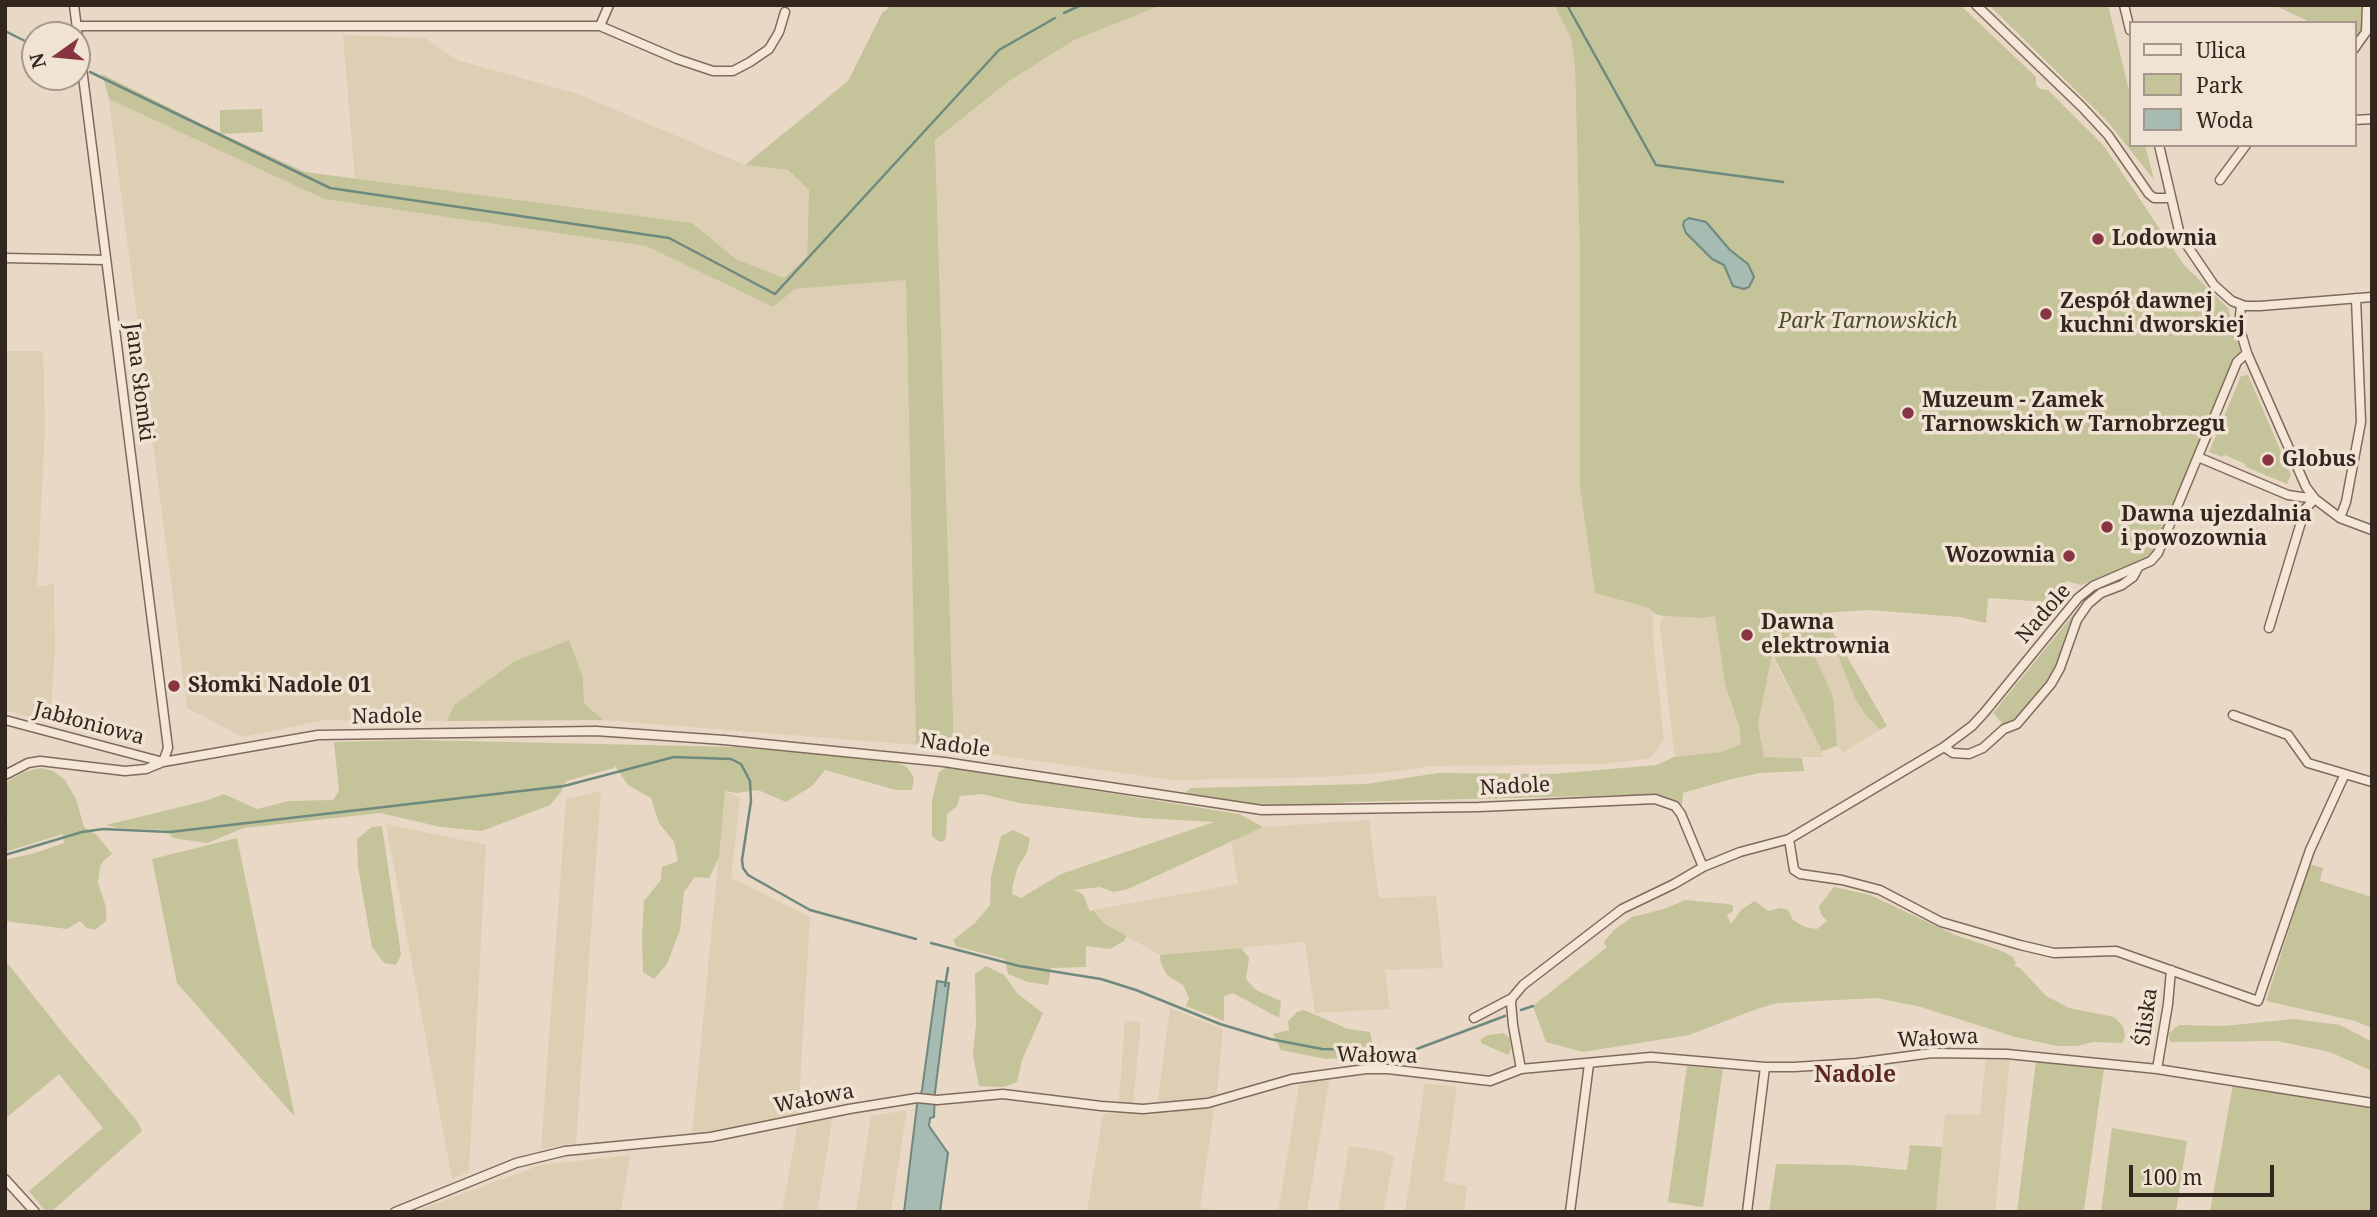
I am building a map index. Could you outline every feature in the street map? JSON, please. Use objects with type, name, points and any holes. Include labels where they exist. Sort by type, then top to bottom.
[{"type":"street","points":[[600,26],[609,5]]},
{"type":"street","points":[[1976,5],[2099,126],[2149,194],[2154,198],[2171,198]]},
{"type":"street","points":[[2356,46],[2366,32],[2367,5]]},
{"type":"street","points":[[91,26],[600,26],[690,64],[713,71],[733,71],[769,49],[779,32],[785,12]]},
{"type":"street","name":"Jana Słomki","points":[[85,91],[168,748],[163,762]]},
{"type":"street","points":[[2159,147],[2180,234],[2224,296],[2241,305],[2260,306],[2372,297]]},
{"type":"street","points":[[2220,180],[2245,147]]},
{"type":"street","points":[[5,258],[106,260]]},
{"type":"street","points":[[2340,518],[2351,482],[2361,422],[2356,298]]},
{"type":"street","points":[[2241,305],[2239,326],[2247,353],[2306,487],[2315,499],[2340,518],[2372,530]]},
{"type":"street","name":"Nadole","points":[[1474,1018],[1512,998],[1522,985],[1622,909],[1703,867],[1740,852],[1789,839],[1944,747],[1978,720],[2078,598],[2093,586],[2151,561],[2158,553],[2237,362],[2247,353]]},
{"type":"street","points":[[2198,457],[2288,495],[2315,499]]},
{"type":"street","points":[[2269,628],[2305,509],[2315,499]]},
{"type":"street","points":[[1944,747],[1953,753],[1969,754],[1983,748],[2004,729],[2017,724],[2051,684],[2060,668],[2077,620],[2088,604],[2101,593],[2122,585],[2133,577],[2138,568]]},
{"type":"street","points":[[2233,715],[2288,735],[2308,764],[2372,782]]},
{"type":"street","name":"Jabłoniowa","points":[[5,720],[163,762]]},
{"type":"street","name":"Nadole","points":[[5,775],[28,763],[40,761],[125,771],[146,769],[163,762],[318,735],[596,731],[724,740],[944,762],[1262,810],[1479,807],[1655,799],[1675,806],[1681,814],[1703,867]]},
{"type":"street","points":[[1789,839],[1794,870],[1800,874],[1842,880],[1880,890],[1941,922],[2020,945],[2054,953],[2116,951],[2258,1001],[2310,850],[2344,776]]},
{"type":"street","name":"Śliska","points":[[2157,1069],[2171,970]]},
{"type":"street","points":[[1512,998],[1513,1025],[1521,1069]]},
{"type":"street","name":"Wałowa","points":[[395,1212],[516,1163],[552,1154],[607,1145],[712,1138],[849,1109],[917,1098],[937,1100],[1003,1094],[1143,1109],[1208,1102],[1292,1079],[1344,1070],[1388,1069],[1490,1081],[1521,1069],[1651,1057],[1765,1068],[1827,1066],[1932,1053],[2007,1054],[2157,1069],[2372,1103]]},
{"type":"street","points":[[1570,1212],[1589,1064]]},
{"type":"street","points":[[1747,1212],[1765,1068]]},
{"type":"street","points":[[5,1179],[35,1212]]},
{"type":"shaded area","points":[[1162,5],[1554,5],[1571,38],[1575,65],[1580,259],[1580,487],[1595,593],[1650,608],[1653,612],[1653,637],[1664,740],[1650,758],[1604,764],[1431,766],[1324,777],[1172,780],[954,749],[935,140],[1009,81],[1074,39]]},
{"type":"shaded area","points":[[343,35],[425,38],[457,60],[578,94],[745,165],[788,170],[809,190],[807,257],[784,278],[736,259],[692,223],[355,180]]},
{"type":"shaded area","points":[[109,99],[324,199],[646,246],[772,307],[795,289],[906,280],[916,745],[603,720],[584,703],[583,677],[569,640],[515,661],[454,705],[447,721],[324,720],[243,737],[187,708]]},
{"type":"shaded area","points":[[5,351],[43,351],[45,427],[37,587],[54,584],[55,650],[50,723],[5,710]]},
{"type":"shaded area","points":[[1715,615],[1725,684],[1739,726],[1741,744],[1721,752],[1676,757],[1660,624],[1663,616],[1703,618]]},
{"type":"shaded area","points":[[1832,640],[1866,715],[1880,730],[1842,753],[1837,743],[1834,705],[1808,646]]},
{"type":"shaded area","points":[[1771,654],[1824,757],[1764,757],[1758,724]]},
{"type":"shaded area","points":[[601,791],[576,1143],[541,1149],[566,799]]},
{"type":"shaded area","points":[[725,791],[740,798],[731,878],[810,917],[798,1116],[692,1136]]},
{"type":"shaded area","points":[[1369,820],[1379,898],[1436,896],[1438,913],[1443,968],[1385,970],[1390,1009],[1315,1013],[1305,942],[1160,955],[1103,923],[1093,910],[1238,884],[1231,842],[1263,827]]},
{"type":"shaded area","points":[[386,824],[486,845],[469,1172],[452,1179]]},
{"type":"shaded area","points":[[1170,1008],[1223,1029],[1200,1207],[1212,1212],[1087,1212],[1103,1114],[1118,1113],[1125,1020],[1141,1022],[1132,1113],[1156,1115]]},
{"type":"shaded area","points":[[1986,1057],[2010,1059],[1995,1212],[1936,1212],[1945,1114],[1980,1115]]},
{"type":"shaded area","points":[[1330,1076],[1307,1212],[1278,1212],[1299,1085]]},
{"type":"shaded area","points":[[1425,1083],[1457,1087],[1444,1182],[1467,1186],[1464,1212],[1405,1212]]},
{"type":"shaded area","points":[[907,1110],[891,1212],[856,1212],[871,1116]]},
{"type":"shaded area","points":[[833,1115],[817,1212],[782,1212],[798,1123]]},
{"type":"shaded area","points":[[1349,1146],[1394,1156],[1383,1212],[1338,1212]]},
{"type":"shaded area","points":[[630,1155],[621,1212],[413,1212],[541,1165]]},
{"type":"green space","points":[[892,5],[1162,5],[1074,40],[1009,81],[935,140],[954,749],[916,745],[906,280],[795,289],[773,307],[646,246],[324,199],[109,99],[102,74],[220,133],[220,110],[262,109],[263,132],[222,134],[305,172],[692,223],[736,259],[784,278],[807,257],[809,190],[788,170],[745,165],[848,81],[882,13]]},
{"type":"green space","name":"Park Tarnowskich","points":[[1554,5],[1960,5],[2036,77],[2036,85],[2040,89],[2048,90],[2104,146],[2184,265],[2228,308],[2241,353],[2233,360],[2153,555],[2081,585],[2067,581],[2048,602],[1988,598],[1986,623],[1960,617],[1869,610],[1822,613],[1887,726],[1880,730],[1855,698],[1832,640],[1809,645],[1832,694],[1834,705],[1837,746],[1822,751],[1772,653],[1758,724],[1764,757],[1802,758],[1804,771],[1759,773],[1728,780],[1683,793],[1682,805],[1660,796],[1630,795],[1349,802],[1279,807],[1192,795],[1186,792],[1191,788],[1366,784],[1439,773],[1553,774],[1657,765],[1674,757],[1721,752],[1741,744],[1739,726],[1725,684],[1715,616],[1663,616],[1655,614],[1649,608],[1595,593],[1580,487],[1580,259],[1575,65],[1571,38]]},
{"type":"green space","points":[[1989,5],[2108,5],[2128,86],[2128,147],[2146,147],[2154,180],[2108,122]]},
{"type":"green space","points":[[2274,5],[2364,5],[2362,30],[2356,40],[2356,21],[2308,21]]},
{"type":"green space","points":[[2248,375],[2291,475],[2287,484],[2225,455],[2222,457],[2209,452],[2241,376]]},
{"type":"green space","points":[[2086,599],[2043,694],[2005,726],[1993,713]]},
{"type":"green space","points":[[569,640],[583,677],[584,703],[603,720],[447,721],[454,705],[515,661]]},
{"type":"green space","points":[[416,740],[735,747],[891,760],[907,767],[914,778],[912,790],[896,790],[825,770],[812,786],[786,802],[758,790],[737,793],[725,791],[719,857],[709,878],[695,877],[684,892],[680,930],[667,964],[654,979],[643,972],[644,901],[661,880],[662,867],[678,861],[674,842],[659,823],[651,798],[628,785],[614,765],[614,768],[566,781],[550,805],[482,831],[441,827],[380,813],[244,828],[207,843],[173,838],[167,830],[106,825],[224,794],[257,809],[289,801],[333,800],[339,791],[334,742]]},
{"type":"green space","points":[[947,767],[1239,814],[1263,827],[1128,889],[1114,892],[1100,887],[1073,890],[1083,894],[1090,912],[1093,910],[1103,923],[1127,936],[1124,941],[1110,949],[1086,946],[1086,967],[1051,968],[1048,985],[1028,982],[1008,974],[1005,959],[956,946],[953,940],[975,923],[990,905],[991,877],[1001,836],[1013,830],[1030,838],[1013,885],[1012,894],[1021,898],[1061,874],[1214,822],[1142,818],[1019,803],[982,794],[960,796],[957,806],[947,814],[946,838],[939,842],[932,836],[932,800],[939,772]]},
{"type":"green space","points":[[41,768],[53,771],[65,780],[76,799],[84,827],[98,836],[112,854],[100,867],[98,883],[106,907],[106,921],[95,930],[87,928],[80,921],[67,929],[5,921],[5,860],[64,843],[63,834],[5,852],[5,822],[9,818],[5,819],[5,783],[24,772]]},
{"type":"green space","points":[[382,826],[401,955],[396,965],[384,963],[372,947],[358,867],[357,839],[372,827]]},
{"type":"green space","points":[[237,838],[295,1117],[177,983],[152,859]]},
{"type":"green space","points":[[2310,864],[2323,868],[2320,881],[2372,897],[2372,1028],[2355,1021],[2266,1001]]},
{"type":"green space","points":[[1834,887],[1870,895],[1955,935],[2002,951],[2013,957],[2016,963],[2014,965],[2046,996],[2069,1008],[2114,1017],[2123,1026],[2123,1043],[2093,1042],[2077,1046],[2057,1046],[2015,1037],[1921,1007],[1877,998],[1777,1003],[1689,1035],[1583,1052],[1546,1042],[1533,1006],[1607,947],[1604,942],[1614,930],[1632,917],[1664,909],[1685,900],[1733,906],[1733,911],[1727,915],[1731,924],[1742,909],[1755,901],[1768,911],[1781,908],[1788,910],[1793,920],[1805,927],[1817,929],[1827,921],[1819,906]]},
{"type":"green space","points":[[1241,948],[1249,958],[1246,979],[1256,990],[1281,1001],[1279,1018],[1233,993],[1224,996],[1224,1021],[1186,1006],[1189,998],[1183,985],[1167,975],[1161,964],[1160,955]]},
{"type":"green space","points":[[5,960],[137,1121],[142,1131],[51,1212],[46,1212],[29,1191],[103,1128],[59,1074],[5,1119]]},
{"type":"green space","points":[[986,966],[1004,975],[1018,994],[1043,1013],[1022,1060],[1017,1082],[1003,1087],[979,1086],[973,1055],[976,1023],[975,974]]},
{"type":"green space","points":[[1304,1010],[1348,1029],[1370,1032],[1373,1047],[1359,1056],[1326,1059],[1281,1050],[1273,1034],[1289,1030],[1288,1021],[1297,1012]]},
{"type":"green space","points":[[2294,1019],[2340,1025],[2372,1042],[2372,1071],[2330,1052],[2277,1041],[2170,1042],[2169,1033],[2179,1025],[2223,1026]]},
{"type":"green space","points":[[1503,1033],[1510,1038],[1511,1050],[1508,1055],[1481,1043],[1481,1039],[1488,1035]]},
{"type":"green space","points":[[2036,1061],[2104,1068],[2084,1210],[2093,1212],[2017,1212]]},
{"type":"green space","points":[[1687,1066],[1723,1069],[1703,1207],[1668,1202]]},
{"type":"green space","points":[[2233,1084],[2372,1109],[2372,1212],[2210,1212]]},
{"type":"green space","points":[[2112,1128],[2187,1141],[2176,1212],[2101,1212]]},
{"type":"green space","points":[[1910,1145],[1942,1147],[1936,1212],[1769,1212],[1776,1164],[1850,1165],[1907,1170]]},
{"type":"water","points":[[1689,218],[1706,222],[1730,250],[1748,264],[1754,277],[1749,287],[1744,289],[1733,286],[1724,265],[1712,259],[1686,233],[1683,225]]},
{"type":"water","points":[[937,981],[949,983],[934,1117],[930,1118],[929,1126],[948,1153],[940,1212],[904,1212],[917,1105],[922,1090]]},
{"type":"waterway","points":[[1064,13],[1081,5]]},
{"type":"waterway","points":[[1567,5],[1656,165],[1783,182]]},
{"type":"waterway","points":[[91,72],[330,188],[669,238],[775,294],[999,50],[1055,18]]},
{"type":"waterway","points":[[5,31],[21,39]]},
{"type":"waterway","points":[[5,855],[82,832],[103,829],[170,832],[564,786],[674,757],[731,759],[741,764],[750,781],[751,801],[742,860],[748,875],[810,910],[916,939]]},
{"type":"waterway","points":[[931,943],[1019,966],[1101,979],[1220,1024],[1270,1039],[1322,1049],[1414,1050],[1505,1016]]},
{"type":"waterway","points":[[945,986],[948,968]]},
{"type":"waterway","points":[[1521,1010],[1533,1006]]},
{"type":"place","name":"Lodownia","points":[[2098,239]]},
{"type":"place","name":"Zespół dawnej kuchni dworskiej","points":[[2046,314]]},
{"type":"place","name":"Muzeum - Zamek Tarnowskich w Tarnobrzegu","points":[[1908,413]]},
{"type":"place","name":"Globus","points":[[2268,460]]},
{"type":"place","name":"Dawna ujezdalnia i powozownia","points":[[2107,527]]},
{"type":"place","name":"Wozownia","points":[[2069,556]]},
{"type":"place","name":"Dawna elektrownia","points":[[1747,635]]},
{"type":"place","name":"Słomki Nadole 01","points":[[174,686]]},
{"type":"district","name":"Nadole","points":[[1855,1075]]}]
